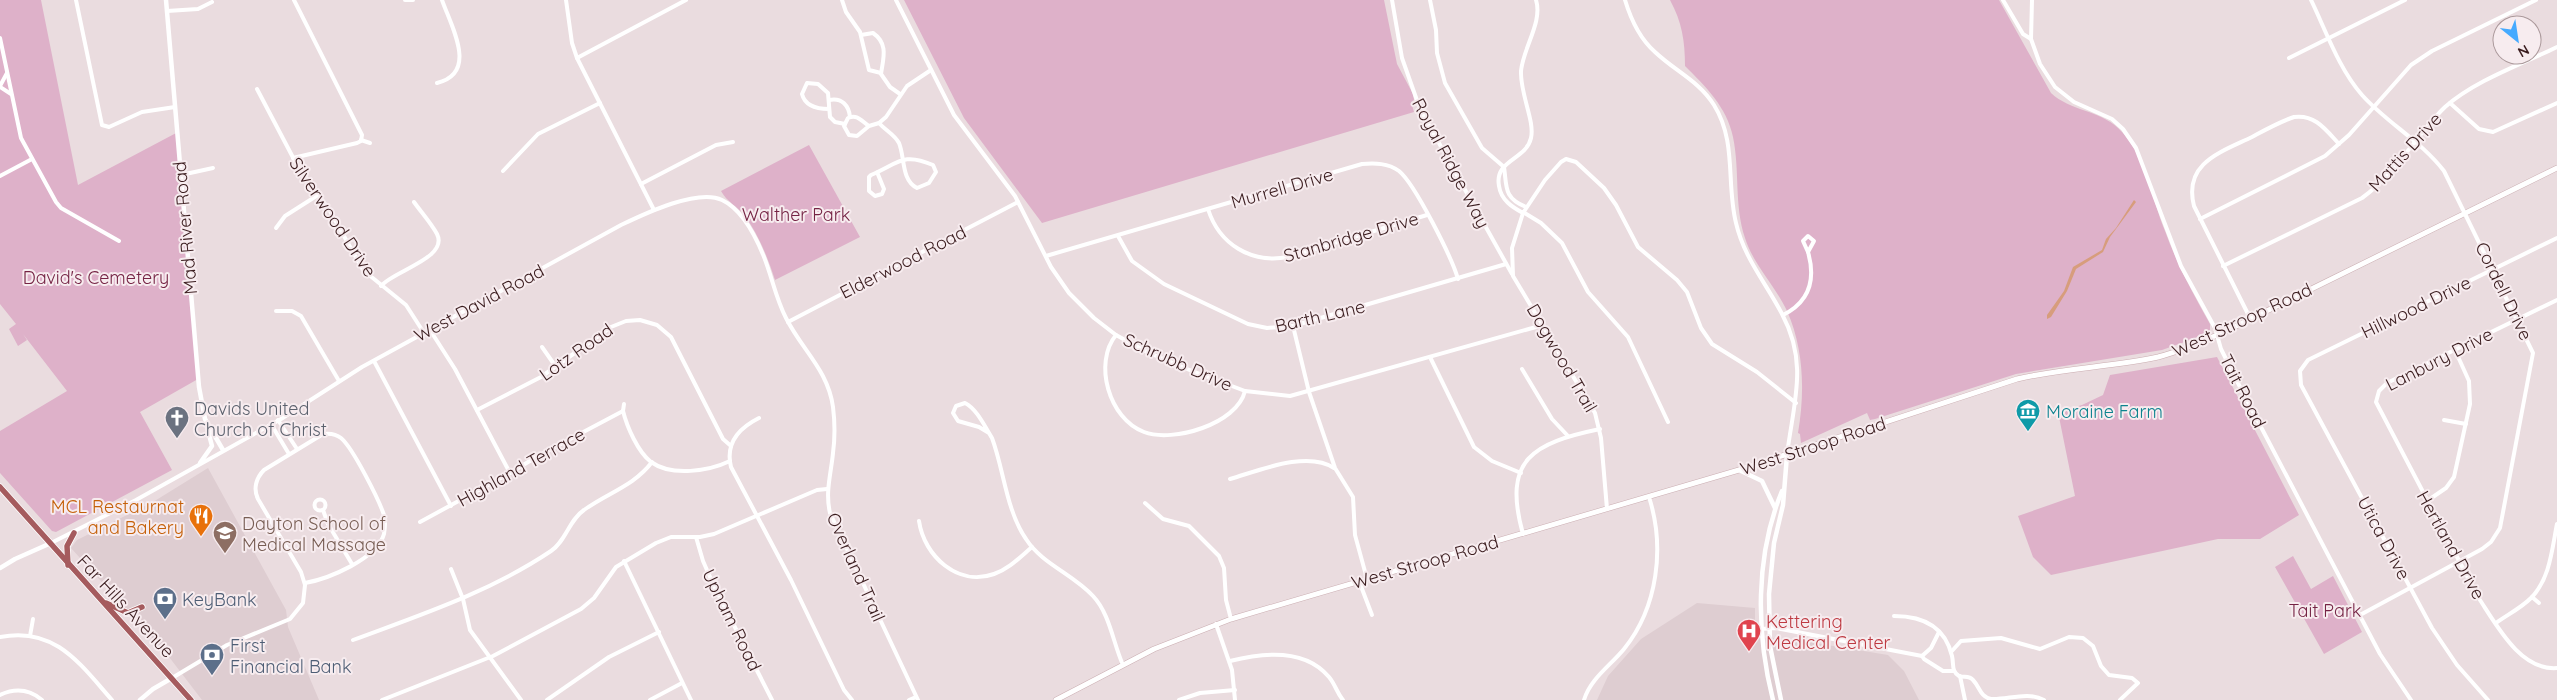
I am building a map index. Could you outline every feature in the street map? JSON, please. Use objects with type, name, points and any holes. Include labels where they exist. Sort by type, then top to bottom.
[{"type":"main road","name":"West Stroop Road","points":[[1056,700],[1154,649],[1231,619],[1739,470],[2018,379],[2051,372],[2157,357],[2217,335],[2557,168]]},
{"type":"main road","name":"Far Hills Avenue","points":[[0,487],[191,700]]},
{"type":"main road","points":[[68,565],[67,546],[74,533]]},
{"type":"main road","points":[[102,602],[128,613],[142,607]]},
{"type":"street","points":[[76,0],[100,120],[104,127],[109,127],[142,112],[175,107]]},
{"type":"street","name":"Mad River Road","points":[[166,0],[199,387],[205,419],[223,450]]},
{"type":"street","points":[[293,158],[357,143],[361,140],[362,132],[294,0]]},
{"type":"street","points":[[405,0],[413,0]]},
{"type":"street","points":[[437,82],[453,75],[458,68],[461,57],[442,0]]},
{"type":"street","points":[[566,0],[572,43],[577,58],[654,210]]},
{"type":"street","points":[[577,58],[677,2],[686,0]]},
{"type":"street","points":[[842,0],[846,12],[861,35],[869,70],[882,73]]},
{"type":"street","name":"Schrubb Drive","points":[[896,0],[961,126],[1002,176],[1046,256],[1077,302],[1116,335],[1187,370],[1245,391],[1290,396],[1543,325]]},
{"type":"street","name":"Royal Ridge Way","points":[[1392,0],[1402,58],[1420,109],[1506,264]]},
{"type":"street","name":"Royal Ridge Way","points":[[1430,0],[1436,30],[1437,53],[1446,83],[1482,148],[1491,158],[1504,167]]},
{"type":"street","name":"Royal Ridge Way","points":[[1536,0],[1538,12],[1524,54],[1521,78],[1531,136],[1525,149],[1500,169],[1498,179],[1503,197],[1517,210],[1541,223],[1562,243],[1588,292],[1628,337],[1668,422]]},
{"type":"street","points":[[1626,0],[1633,22],[1648,46],[1695,83],[1709,98],[1719,114],[1729,146],[1732,205],[1739,235],[1752,266],[1783,315],[1792,337],[1797,360],[1798,383],[1787,455],[1783,505],[1771,568],[1769,628],[1770,646],[1781,700]]},
{"type":"street","name":"Tait Road","points":[[2003,0],[2023,34],[2032,40],[2040,64],[2054,86],[2074,102],[2112,119],[2134,145],[2142,160],[2175,252],[2217,335],[2239,385],[2380,654],[2412,700]]},
{"type":"street","points":[[2032,0],[2032,40]]},
{"type":"street","name":"Cordell Drive","points":[[2311,0],[2352,81],[2373,106],[2415,142],[2444,171],[2518,319],[2531,348],[2533,358],[2500,528],[2487,546],[2360,614]]},
{"type":"street","points":[[2289,58],[2405,0]]},
{"type":"street","points":[[2200,219],[2315,162],[2339,144],[2404,71],[2421,57],[2536,0]]},
{"type":"street","points":[[167,11],[198,9],[212,2]]},
{"type":"street","points":[[861,35],[873,33],[879,38],[886,55],[882,73],[888,85],[900,94]]},
{"type":"street","points":[[0,38],[21,138],[61,208],[119,241]]},
{"type":"street","name":"Mattis Drive","points":[[2223,266],[2362,198],[2378,185],[2450,103],[2470,89],[2557,47]]},
{"type":"street","points":[[829,100],[836,98],[843,102],[849,109],[850,117],[845,124],[847,133],[853,136],[860,135],[869,126],[879,123],[890,112],[900,94],[914,80],[931,70]]},
{"type":"street","points":[[7,71],[0,87],[12,94]]},
{"type":"street","points":[[829,110],[810,105],[803,98],[802,90],[807,84],[815,82],[826,91],[832,120],[845,124]]},
{"type":"street","name":"Silverwood Drive","points":[[257,89],[293,158],[334,218],[363,270],[406,305],[424,333]]},
{"type":"street","points":[[2450,103],[2479,129],[2493,132],[2557,102]]},
{"type":"street","points":[[503,171],[538,134],[600,103]]},
{"type":"street","points":[[850,117],[857,117],[869,126]]},
{"type":"street","points":[[2250,318],[2200,219],[2192,194],[2194,179],[2201,166],[2218,153],[2294,117],[2308,118],[2319,122],[2339,144]]},
{"type":"street","points":[[877,172],[884,189],[882,194],[875,196],[870,190],[868,181],[870,176],[877,172],[903,160],[917,158],[934,165],[935,174],[924,186],[914,187],[907,176],[903,160],[898,142],[879,123]]},
{"type":"street","points":[[361,140],[370,143]]},
{"type":"street","points":[[641,184],[716,145],[733,142]]},
{"type":"street","points":[[0,175],[32,158]]},
{"type":"street","points":[[1526,207],[1563,160],[1570,159],[1576,162],[1607,192],[1638,247],[1687,292],[1704,334],[1712,344],[1757,372],[1796,403]]},
{"type":"street","name":"Murrell Drive","points":[[1046,256],[1371,163],[1388,166],[1403,175],[1450,256],[1458,279]]},
{"type":"street","name":"Royal Ridge Way","points":[[1504,167],[1504,179],[1510,195],[1520,205],[1526,207]]},
{"type":"street","points":[[181,174],[213,168]]},
{"type":"street","points":[[1498,179],[1504,179]]},
{"type":"street","points":[[276,228],[285,216],[318,195]]},
{"type":"street","points":[[1503,197],[1510,195]]},
{"type":"street","name":"Overland Trail","points":[[654,210],[703,196],[722,199],[743,218],[757,240],[788,322],[819,366],[832,397],[835,439],[827,489],[828,505],[832,519],[917,698]]},
{"type":"street","points":[[382,286],[391,278],[433,254],[438,247],[437,234],[414,202]]},
{"type":"street","name":"Elderwood Road","points":[[788,322],[1018,202]]},
{"type":"street","points":[[1517,210],[1520,205]]},
{"type":"street","name":"Dogwood Trail","points":[[1526,207],[1512,248],[1513,276],[1595,413],[1600,429],[1607,510]]},
{"type":"street","name":"Stanbridge Drive","points":[[1208,209],[1215,228],[1226,240],[1245,253],[1267,258],[1288,257],[1427,215]]},
{"type":"street","name":"West David Road","points":[[51,543],[136,500],[271,424],[339,380],[424,333],[621,225],[654,210]]},
{"type":"street","name":"Barth Lane","points":[[1118,236],[1132,261],[1164,284],[1248,324],[1268,328],[1293,326],[1506,264]]},
{"type":"street","name":"Hillwood Drive","points":[[2303,366],[2308,360],[2557,238]]},
{"type":"street","points":[[1783,315],[1799,306],[1806,297],[1810,276],[1808,252]]},
{"type":"street","points":[[1506,264],[1513,276]]},
{"type":"street","name":"Lanbury Drive","points":[[2377,394],[2387,383],[2557,300]]},
{"type":"street","points":[[276,311],[286,310],[301,316],[339,380]]},
{"type":"street","name":"Lotz Road","points":[[477,410],[532,383],[616,324],[640,320],[656,325],[667,333],[676,345],[723,439],[731,446]]},
{"type":"street","points":[[1293,326],[1309,392],[1334,468],[1353,497],[1355,535],[1367,579]]},
{"type":"street","points":[[430,330],[477,410],[510,473]]},
{"type":"street","points":[[1116,335],[1106,354],[1104,372],[1108,387],[1124,417],[1143,432],[1157,435],[1176,433],[1219,420],[1236,408],[1245,391]]},
{"type":"street","points":[[542,347],[556,366]]},
{"type":"street","points":[[2427,502],[2446,488],[2454,477],[2466,424],[2471,387],[2455,350]]},
{"type":"street","points":[[1430,358],[1474,446],[1492,461],[1522,473]]},
{"type":"street","points":[[374,361],[451,506]]},
{"type":"street","name":"Utica Drive","points":[[2303,366],[2300,377],[2302,385],[2410,587],[2444,647],[2488,700]]},
{"type":"street","points":[[1522,369],[1544,407],[1568,436]]},
{"type":"street","name":"Hertland Drive","points":[[2377,394],[2376,406],[2478,597],[2496,624],[2518,651],[2531,663],[2543,668],[2557,668]]},
{"type":"street","points":[[989,433],[979,427],[958,421],[953,413],[956,406],[962,403],[969,405],[989,433],[1016,520],[1032,547],[1086,588],[1097,600],[1124,665]]},
{"type":"street","points":[[624,404],[623,412],[638,444],[652,462],[666,468],[696,470],[710,469],[730,461]]},
{"type":"street","name":"Highland Terrace","points":[[420,522],[532,459],[623,412]]},
{"type":"street","points":[[759,418],[740,430],[731,446],[730,461],[844,690],[852,700]]},
{"type":"street","points":[[200,463],[212,446],[205,419]]},
{"type":"street","points":[[278,420],[297,449]]},
{"type":"street","points":[[2444,420],[2466,424]]},
{"type":"street","points":[[271,424],[289,454]]},
{"type":"street","points":[[1523,534],[1516,499],[1522,473],[1534,452],[1546,443],[1600,429]]},
{"type":"street","points":[[140,700],[153,689],[227,645],[290,618],[303,603],[305,583],[255,491],[260,475],[289,454],[323,434],[333,434],[341,438],[354,458],[384,515],[384,531],[381,541],[366,556],[327,578],[305,583]]},
{"type":"street","points":[[352,640],[463,599],[551,550],[559,544],[582,511],[637,480],[652,462]]},
{"type":"street","points":[[1230,479],[1295,462],[1315,462],[1334,468]]},
{"type":"street","points":[[1739,470],[1757,476],[1762,481],[1775,508]]},
{"type":"street","points":[[1773,700],[1765,663],[1761,629],[1764,566],[1775,508],[1783,488]]},
{"type":"street","points":[[382,700],[490,657],[581,609],[594,598],[612,571],[624,561],[664,539],[714,534],[817,490],[827,489]]},
{"type":"street","points":[[1584,700],[1596,680],[1632,637],[1642,620],[1652,591],[1658,544],[1649,497]]},
{"type":"street","points":[[1145,503],[1162,519],[1189,526],[1219,556],[1224,568],[1226,600],[1231,619]]},
{"type":"street","points":[[323,510],[328,524],[352,564]]},
{"type":"street","points":[[919,521],[926,542],[940,562],[951,571],[966,576],[979,578],[995,574],[1010,566],[1032,547]]},
{"type":"street","points":[[2496,624],[2532,597],[2548,569],[2557,524]]},
{"type":"street","name":"Upham Road","points":[[696,537],[703,561],[714,586],[772,700]]},
{"type":"street","points":[[0,568],[51,543]]},
{"type":"street","points":[[624,561],[691,700]]},
{"type":"street","points":[[451,569],[463,599],[468,626],[521,700]]},
{"type":"street","points":[[1359,581],[1372,615]]},
{"type":"street","points":[[2532,597],[2539,603]]},
{"type":"street","points":[[1894,616],[1924,619],[1939,632],[1951,652],[1954,672]]},
{"type":"street","points":[[30,636],[33,619]]},
{"type":"street","points":[[1216,624],[1230,661],[1235,700]]},
{"type":"street","points":[[1761,629],[1769,628],[1922,656],[1943,671],[1954,672],[1960,676],[1972,679],[1983,695],[1991,699],[2031,696],[2044,700]]},
{"type":"street","points":[[547,700],[609,657],[659,632]]},
{"type":"street","points":[[1922,656],[1934,645],[1939,632]]},
{"type":"street","points":[[0,637],[30,636],[52,643],[68,652],[112,700]]},
{"type":"street","points":[[1951,652],[1961,641],[2002,638],[2040,649],[2069,637],[2083,638],[2094,646],[2106,673],[2118,678],[2132,678],[2138,683],[2120,700]]},
{"type":"street","points":[[1230,661],[1255,656],[1298,657],[1324,672],[1343,700]]},
{"type":"street","points":[[1960,676],[1965,700]]},
{"type":"street","points":[[650,700],[682,683]]},
{"type":"street","points":[[0,695],[12,690],[24,691],[42,700]]},
{"type":"street","points":[[1179,700],[1200,693],[1235,690]]},
{"type":"street","points":[[909,700],[917,698]]},
{"type":"shaded area","points":[[2134,200],[2136,202],[2110,237],[2103,252],[2076,269],[2067,291],[2051,317],[2047,319],[2047,315],[2064,291],[2073,267],[2102,250],[2106,239],[2116,228]]},
{"type":"shaded area","points":[[208,468],[286,610],[288,627],[319,700],[202,700],[166,653],[71,548],[77,540],[153,502]]},
{"type":"shaded area","name":"Kettering Medical Center","points":[[1697,603],[1755,608],[1755,637],[1797,640],[1888,655],[1904,671],[1919,700],[1597,700],[1608,676],[1641,639]]},
{"type":"green space","name":"David's Cemetery","points":[[0,0],[41,0],[78,185],[178,132],[198,379],[140,412],[172,470],[56,532],[52,531],[0,473],[0,431],[67,391],[23,334],[27,340],[18,346],[9,329],[16,324],[0,304]]},
{"type":"green space","points":[[904,0],[1384,0],[1397,64],[1413,94],[1414,100],[1411,102],[1414,112],[1042,223],[964,118]]},
{"type":"green space","points":[[1670,0],[1999,0],[2051,93],[2067,104],[2102,117],[2110,122],[2127,138],[2135,150],[2147,176],[2170,243],[2186,279],[2210,324],[2210,330],[2193,339],[2162,350],[2016,374],[1875,419],[1870,420],[1867,413],[1801,443],[1800,434],[1798,433],[1802,402],[1802,371],[1793,325],[1782,302],[1754,258],[1745,238],[1739,213],[1735,150],[1730,126],[1714,98],[1685,66],[1682,32]]},
{"type":"green space","name":"Walther Park","points":[[809,145],[860,237],[775,280],[755,231],[745,216],[721,191]]},
{"type":"green space","points":[[2217,357],[2299,515],[2260,539],[2218,539],[2051,575],[2033,557],[2018,516],[2075,496],[2058,412],[2082,405],[2103,395],[2110,375]]},
{"type":"green space","name":"Tait Park","points":[[2293,556],[2311,589],[2333,576],[2362,632],[2324,654],[2275,567]]},
{"type":"place","name":"Moraine Farm","points":[[2028,432]]},
{"type":"place","name":"Davids United Church of Christ","points":[[177,439]]},
{"type":"place","name":"MCL Restaurnat and Bakery","points":[[201,537]]},
{"type":"place","name":"Dayton School of Medical Massage","points":[[225,554]]},
{"type":"place","name":"KeyBank","points":[[165,620]]},
{"type":"place","name":"Kettering Medical Center","points":[[1749,652]]},
{"type":"place","name":"First Financial Bank","points":[[212,676]]}]
